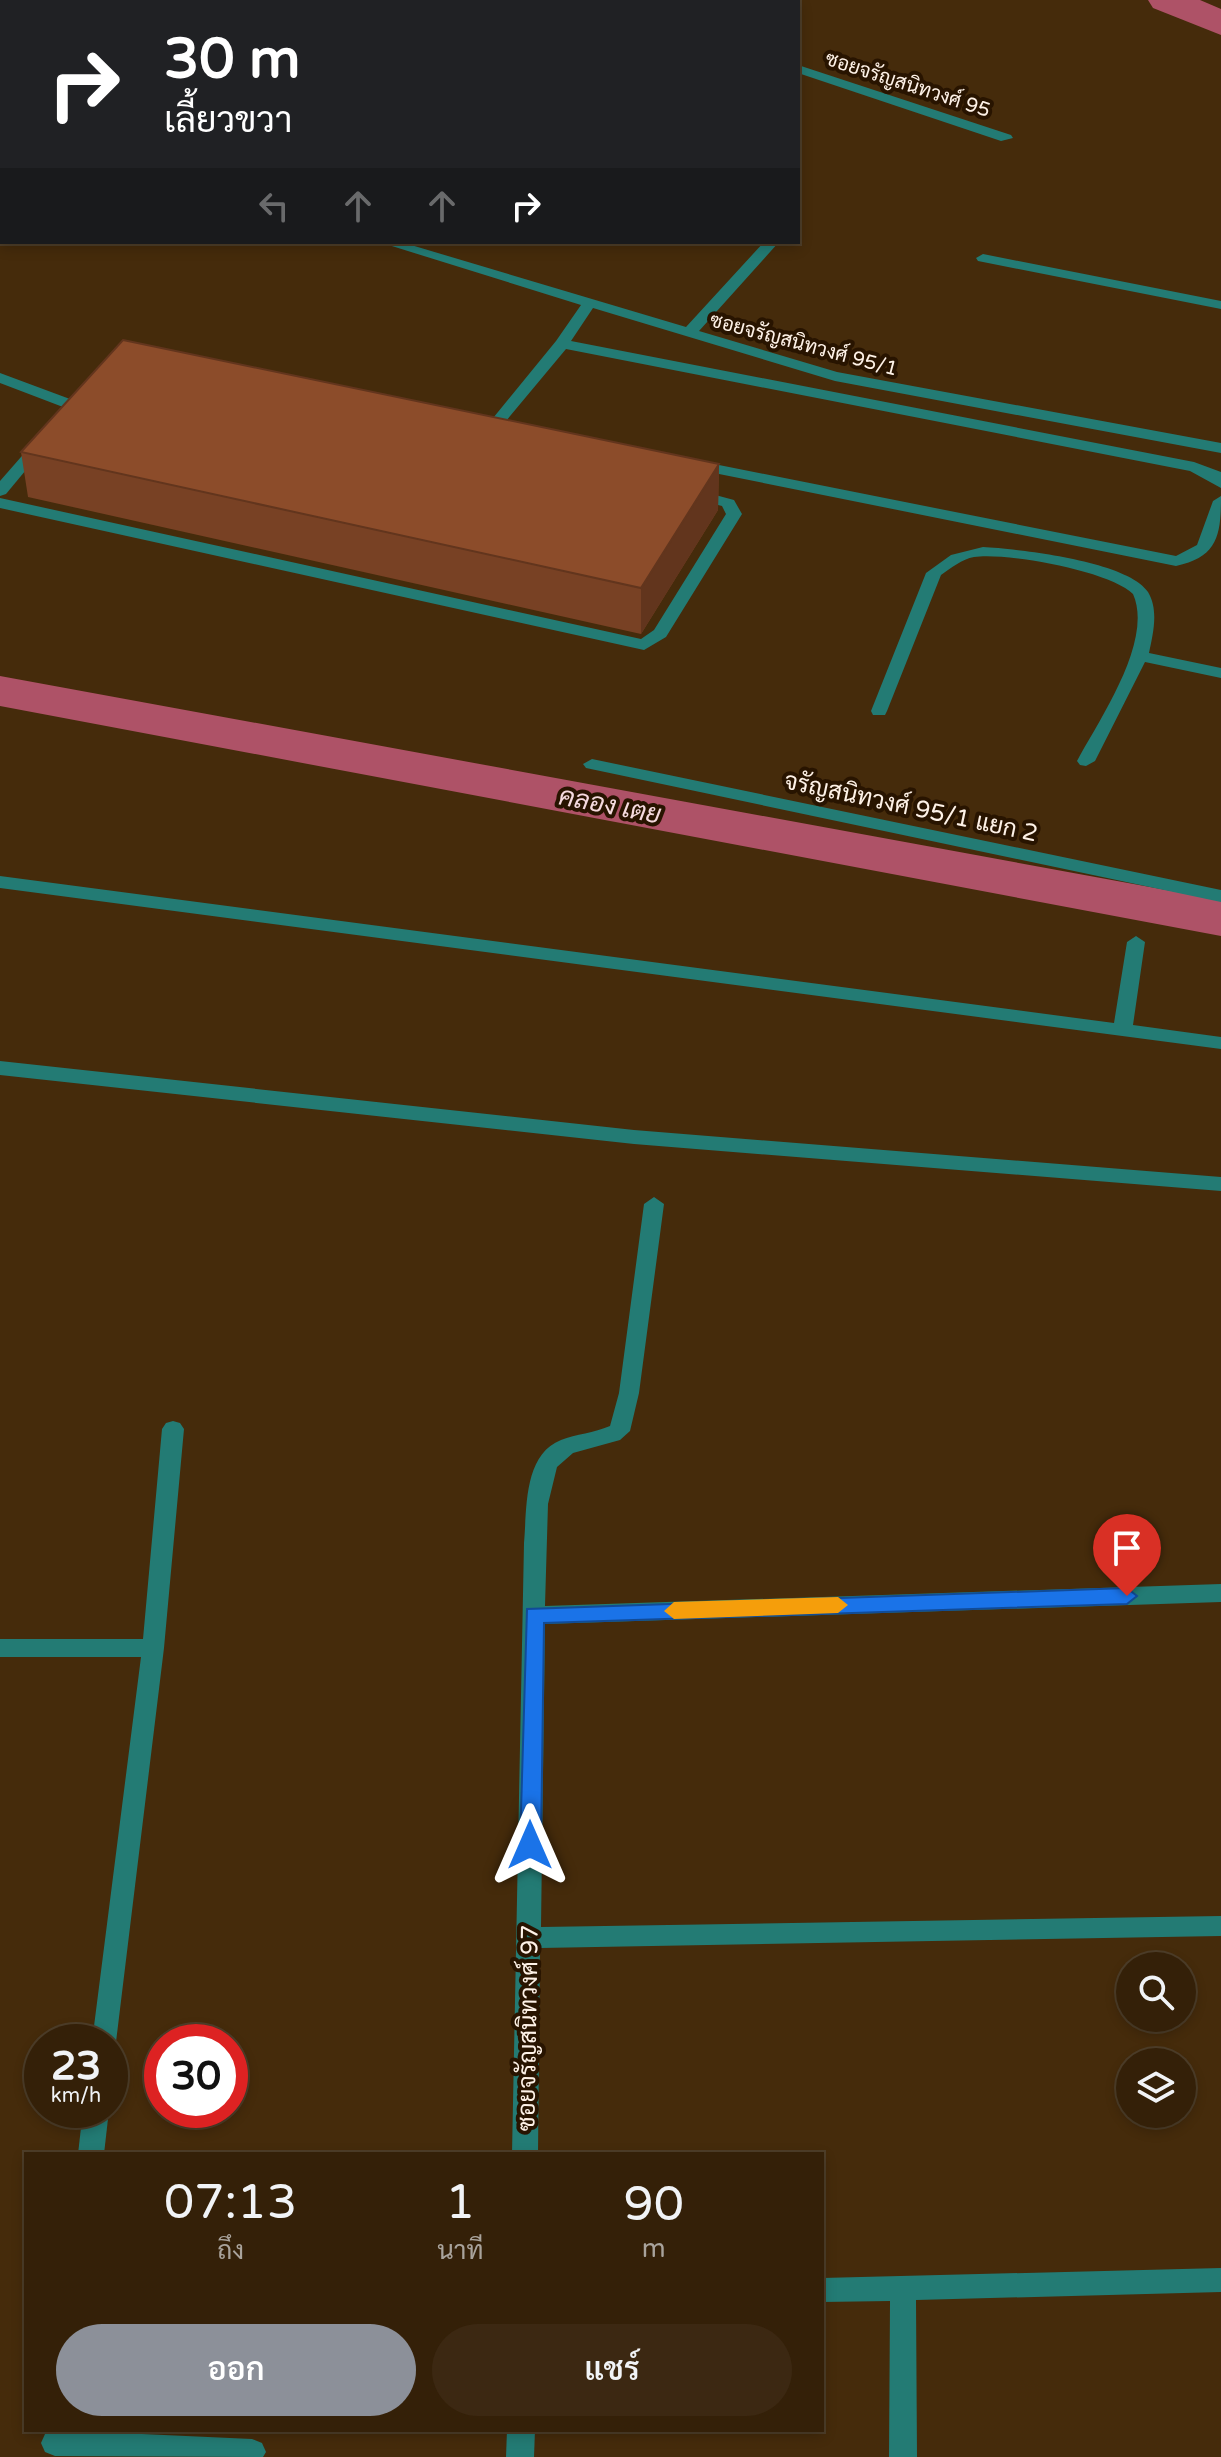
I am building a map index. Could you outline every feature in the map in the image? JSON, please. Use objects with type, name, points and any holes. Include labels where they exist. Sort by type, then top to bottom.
[{"type":"street","name":"ซอยจรัญสนิทวงศ์ 95","points":[[800,70],[1006,138]]},
{"type":"street","name":"ซอยจรัญสนิทวงศ์ 95/1","points":[[392,244],[588,305],[835,376],[1221,448]]},
{"type":"street","points":[[688,334],[770,244]]},
{"type":"street","points":[[983,258],[1221,305]]},
{"type":"street","points":[[541,436],[497,423],[562,344],[588,305]]},
{"type":"street","points":[[562,344],[1194,467],[1216,476],[1221,483]]},
{"type":"street","points":[[0,378],[77,400],[0,491]]},
{"type":"street","points":[[682,463],[1176,561],[1194,559],[1203,552],[1221,501]]},
{"type":"street","points":[[0,503],[644,645],[660,633],[734,514],[728,503],[679,491]]},
{"type":"street","points":[[879,711],[934,573],[952,559],[983,552],[1103,572],[1135,586],[1142,599],[1147,621],[1140,656],[1086,761]]},
{"type":"street","points":[[1140,656],[1221,673]]},
{"type":"street","name":"จรัญสนิทวงศ์ 95/1 แยก 2","points":[[592,764],[1221,896]]},
{"type":"street","points":[[0,882],[1221,1043]]},
{"type":"street","points":[[1122,1032],[1136,942]]},
{"type":"street","points":[[0,1068],[634,1137],[1221,1184]]},
{"type":"street","name":"ซอยจรัญสนิทวงศ์ 97","points":[[525,2152],[531,1938],[535,1543],[545,1465],[564,1447],[601,1440],[619,1431],[629,1393],[654,1204]]},
{"type":"street","points":[[106,2024],[153,1648],[173,1429]]},
{"type":"street","points":[[534,1615],[1221,1593]]},
{"type":"street","points":[[0,1648],[153,1648]]},
{"type":"street","points":[[531,1938],[1221,1926]]},
{"type":"street","points":[[91,2152],[94,2128]]},
{"type":"street","points":[[824,2290],[1221,2280]]},
{"type":"street","points":[[903,2288],[903,2457]]},
{"type":"street","points":[[520,2457],[521,2432]]},
{"type":"street","points":[[55,2443],[252,2452]]},
{"type":"building","points":[[123,340],[719,464],[641,588],[21,452]]},
{"type":"waterway","points":[[1167,0],[1221,23]]},
{"type":"waterway","name":"คลอง เตย","points":[[0,691],[1221,918]]},
{"type":"slow traffic","points":[[674,1611],[838,1605]]},
{"type":"route","points":[[530,1845],[534,1615],[1127,1596]]}]
